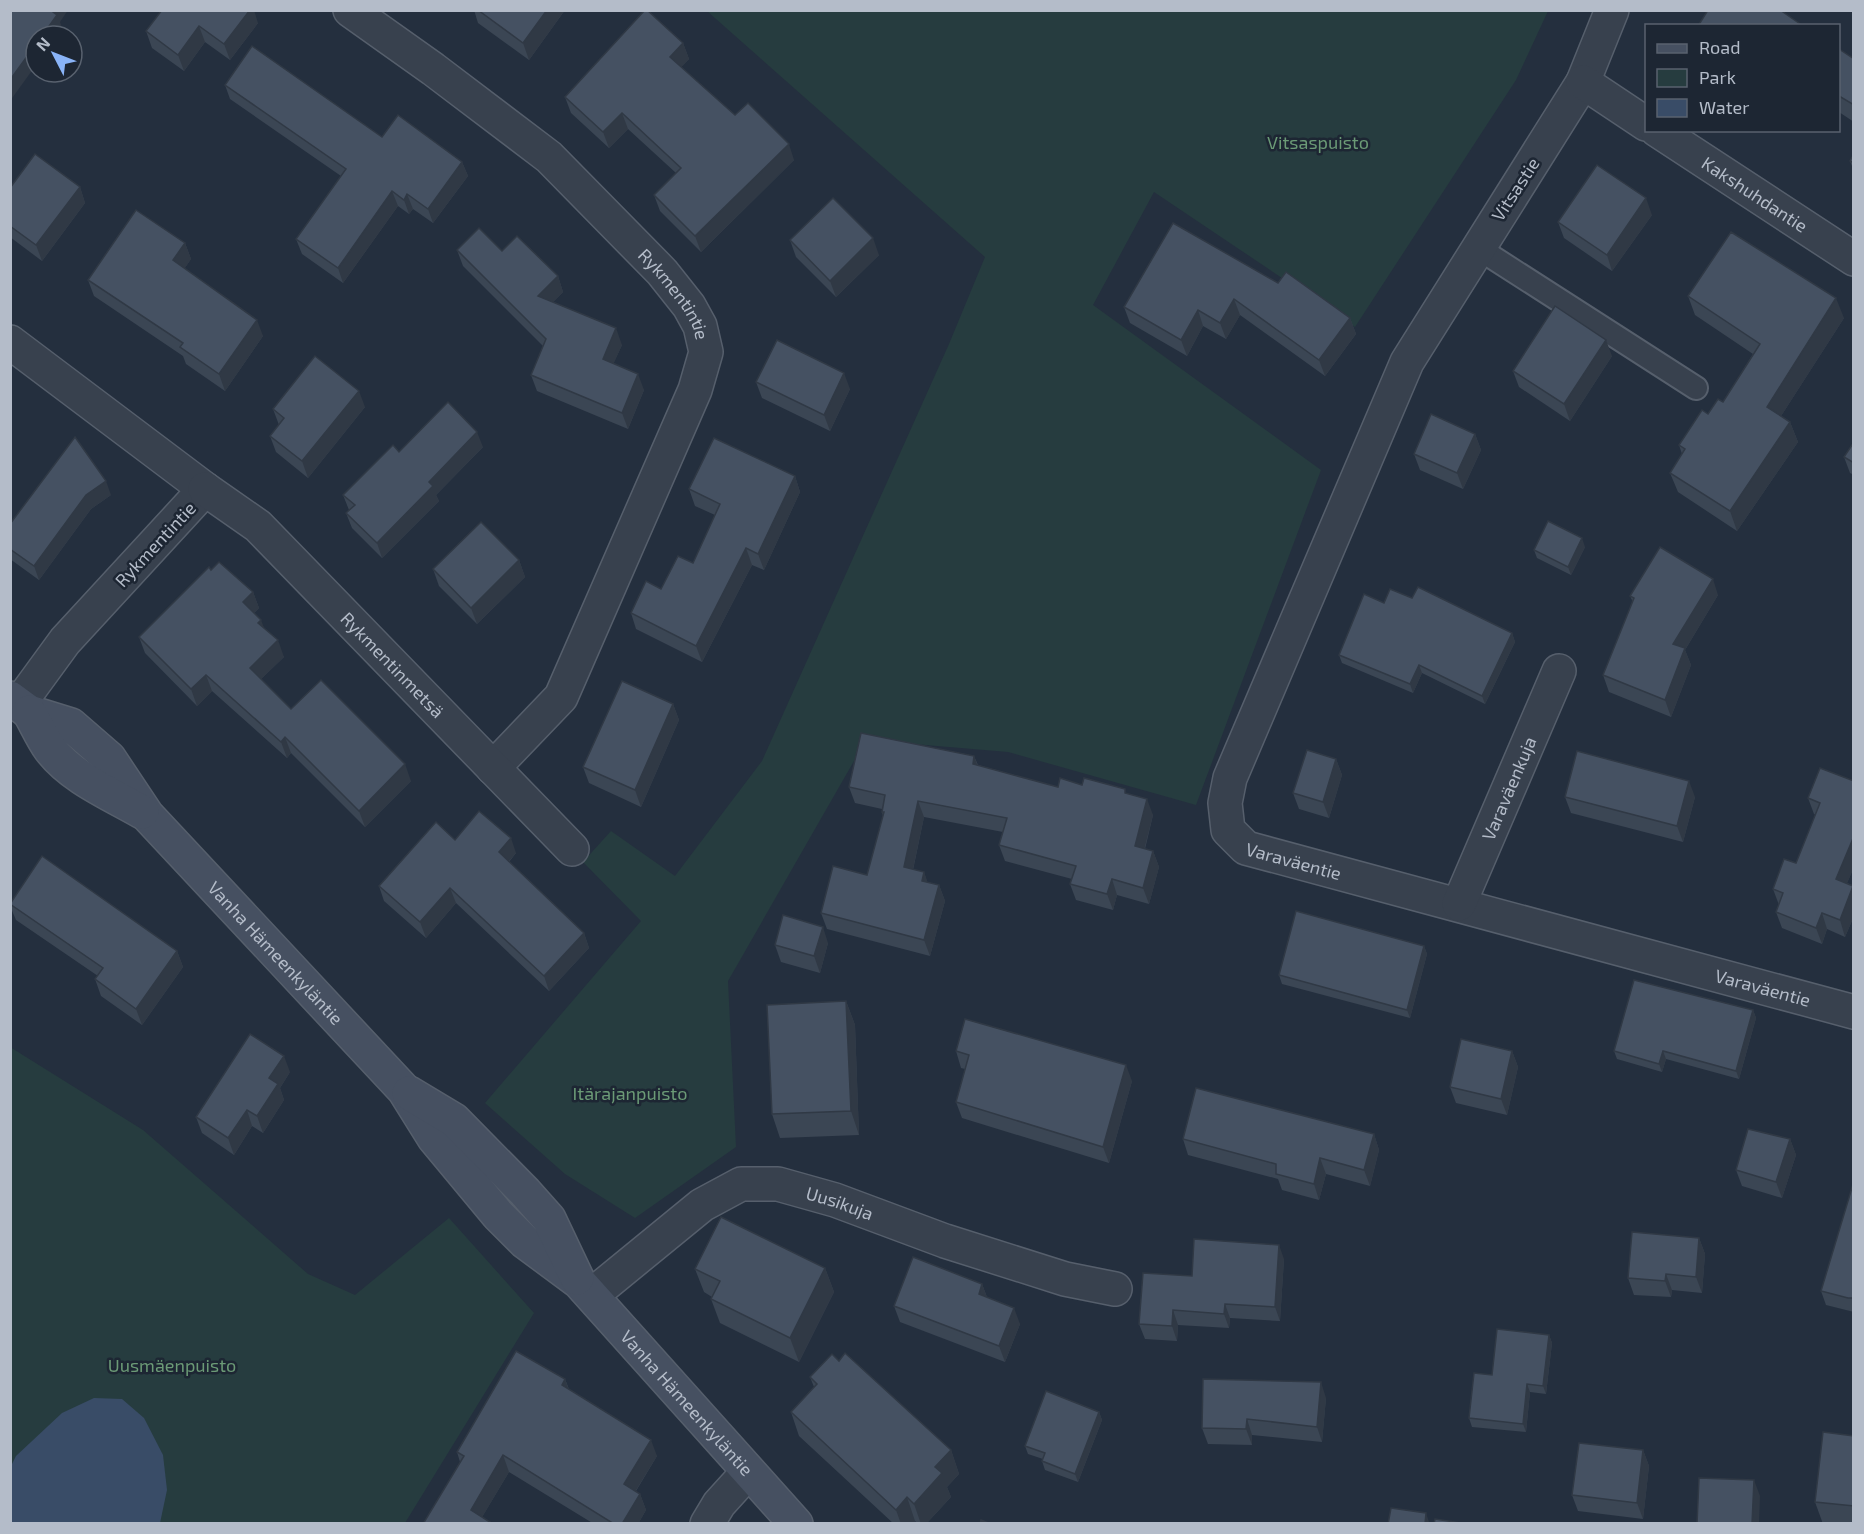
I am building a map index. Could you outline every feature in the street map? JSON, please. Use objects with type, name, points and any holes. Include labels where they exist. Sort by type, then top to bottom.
[{"type":"street","name":"Rykmentintie","points":[[350,10],[433,69],[549,157],[662,272],[689,306],[700,326],[706,352],[695,390],[561,697],[493,768]]},
{"type":"street","name":"Vitsastie","points":[[1407,362],[1583,82],[1612,10]]},
{"type":"street","points":[[1583,82],[1645,123]]},
{"type":"street","name":"Kakshuhdantie","points":[[1660,132],[1854,259]]},
{"type":"street","name":"Rykmentintie","points":[[10,342],[205,489],[65,641],[20,705]]},
{"type":"street","name":"Varaväentie","points":[[1407,362],[1230,778],[1225,803],[1228,830],[1246,848],[1854,1012]]},
{"type":"street","name":"Rykmentinmetsä","points":[[205,489],[258,526],[572,849]]},
{"type":"street","name":"Varaväenkuja","points":[[1459,904],[1559,671]]},
{"type":"street","name":"Vanha Hämeenkyläntie","points":[[20,705],[71,725],[110,758],[147,815],[404,1090],[454,1120],[525,1192],[549,1219],[585,1289],[796,1524]]},
{"type":"street","name":"Uusikuja","points":[[585,1289],[702,1205],[741,1184],[778,1184],[835,1200],[1065,1279],[1115,1289]]},
{"type":"street","points":[[707,1524],[719,1504],[748,1472]]},
{"type":"lane","points":[[1478,248],[1696,388]]},
{"type":"green space","points":[[707,11],[1548,11],[1516,80],[1355,327],[1154,192],[1093,305],[1321,470],[1196,805],[1008,752],[866,740],[728,981],[736,1147],[635,1218],[565,1174],[485,1103],[641,921],[583,862],[611,831],[675,876],[762,761],[949,344],[985,257]]},
{"type":"green space","name":"Uusmäenpuisto","points":[[10,1047],[143,1130],[308,1274],[355,1295],[449,1218],[534,1313],[405,1523],[11,1523]]},
{"type":"water","points":[[94,1398],[122,1399],[144,1418],[163,1455],[167,1490],[160,1523],[11,1523],[11,1466],[16,1456],[62,1413]]},
{"type":"building","points":[[10,10],[54,10],[53,12],[57,15],[51,24],[24,24],[24,61],[10,80]]},
{"type":"building","points":[[162,10],[250,10],[224,44],[199,26],[178,55],[146,31]]},
{"type":"building","points":[[478,10],[547,10],[523,43]]},
{"type":"building","points":[[645,10],[683,43],[670,57],[735,115],[748,103],[789,144],[695,236],[654,195],[681,168],[622,113],[603,132],[565,97]]},
{"type":"building","points":[[1708,10],[1780,10],[1800,24],[1699,24]]},
{"type":"building","points":[[252,46],[382,137],[398,115],[462,162],[428,209],[407,194],[404,200],[392,191],[338,268],[296,239],[346,169],[225,85]]},
{"type":"building","points":[[1840,50],[1854,59],[1854,105],[1840,97]]},
{"type":"building","points":[[35,154],[80,187],[36,245],[10,226],[10,188]]},
{"type":"building","points":[[1597,165],[1646,198],[1607,255],[1558,222]]},
{"type":"building","points":[[833,198],[873,238],[830,281],[790,240]]},
{"type":"building","points":[[136,210],[185,243],[173,260],[257,320],[219,374],[180,347],[183,343],[88,280]]},
{"type":"building","points":[[1173,223],[1278,283],[1286,272],[1350,318],[1319,360],[1234,299],[1220,323],[1198,310],[1181,340],[1124,307]]},
{"type":"building","points":[[479,228],[502,251],[517,236],[558,276],[538,296],[616,328],[603,359],[638,374],[622,413],[531,375],[546,339],[457,250]]},
{"type":"building","points":[[1731,232],[1836,298],[1767,407],[1790,422],[1730,511],[1670,473],[1685,449],[1679,445],[1702,410],[1708,414],[1718,399],[1723,402],[1760,344],[1688,296]]},
{"type":"building","points":[[1555,306],[1606,340],[1564,404],[1513,371]]},
{"type":"building","points":[[777,340],[844,373],[824,415],[756,382]]},
{"type":"building","points":[[315,356],[359,391],[302,461],[270,436],[284,418],[273,409]]},
{"type":"building","points":[[448,402],[477,432],[429,482],[433,486],[377,543],[346,513],[355,505],[343,495],[393,445],[399,452]]},
{"type":"building","points":[[1431,414],[1475,434],[1457,473],[1414,454]]},
{"type":"building","points":[[75,437],[106,481],[86,495],[34,566],[10,549],[10,524]]},
{"type":"building","points":[[714,438],[795,476],[758,554],[746,548],[696,646],[631,613],[646,581],[661,589],[678,556],[693,563],[720,504],[689,489]]},
{"type":"building","points":[[1854,442],[1854,463],[1844,457]]},
{"type":"building","points":[[1548,521],[1582,538],[1568,567],[1534,550]]},
{"type":"building","points":[[481,522],[519,560],[471,608],[433,569]]},
{"type":"building","points":[[1660,547],[1713,579],[1673,644],[1685,648],[1665,700],[1603,675],[1634,598],[1630,596]]},
{"type":"building","points":[[219,562],[253,592],[243,602],[261,620],[258,623],[278,640],[250,668],[291,709],[321,680],[405,764],[359,811],[285,737],[281,742],[206,675],[191,689],[139,637],[209,567],[211,570]]},
{"type":"building","points":[[1418,587],[1512,633],[1482,696],[1419,665],[1410,684],[1339,655],[1364,594],[1384,603],[1390,589],[1412,598]]},
{"type":"building","points":[[622,681],[673,704],[635,790],[583,767]]},
{"type":"building","points":[[861,733],[974,756],[973,764],[1058,787],[1060,778],[1082,785],[1084,778],[1125,789],[1125,793],[1147,799],[1135,846],[1153,851],[1143,888],[1112,879],[1107,894],[1070,884],[1076,866],[999,845],[1007,818],[918,801],[904,867],[924,872],[922,881],[939,885],[924,940],[821,913],[833,866],[867,875],[884,812],[882,812],[885,795],[849,787]]},
{"type":"building","points":[[1307,750],[1336,759],[1323,802],[1293,793]]},
{"type":"building","points":[[1577,751],[1689,781],[1677,826],[1565,797]]},
{"type":"building","points":[[1820,768],[1854,781],[1854,836],[1836,879],[1853,886],[1840,920],[1822,913],[1816,928],[1776,912],[1783,893],[1773,889],[1784,859],[1796,863],[1820,803],[1808,798]]},
{"type":"building","points":[[479,811],[511,838],[499,852],[584,933],[544,976],[450,888],[420,922],[379,886],[436,822],[455,840]]},
{"type":"building","points":[[42,856],[177,951],[136,1009],[95,979],[103,968],[10,904]]},
{"type":"building","points":[[1296,911],[1424,946],[1407,1010],[1279,975]]},
{"type":"building","points":[[783,915],[823,927],[814,956],[775,945]]},
{"type":"building","points":[[1634,980],[1753,1010],[1736,1071],[1663,1051],[1659,1064],[1614,1051]]},
{"type":"building","points":[[846,1001],[851,1111],[772,1114],[767,1005]]},
{"type":"building","points":[[965,1019],[1126,1065],[1103,1147],[956,1102],[969,1055],[956,1051]]},
{"type":"building","points":[[250,1034],[284,1056],[269,1078],[278,1084],[257,1116],[247,1110],[228,1138],[196,1117]]},
{"type":"building","points":[[1461,1039],[1512,1051],[1501,1099],[1450,1087]]},
{"type":"building","points":[[1196,1088],[1374,1134],[1364,1170],[1320,1158],[1314,1184],[1276,1174],[1276,1164],[1183,1139]]},
{"type":"building","points":[[1748,1129],[1790,1139],[1776,1182],[1736,1170]]},
{"type":"building","points":[[1854,1181],[1854,1298],[1848,1298],[1821,1291]]},
{"type":"building","points":[[721,1217],[825,1268],[790,1338],[711,1299],[720,1281],[695,1269]]},
{"type":"building","points":[[1632,1232],[1699,1238],[1696,1277],[1666,1274],[1665,1281],[1628,1278]]},
{"type":"building","points":[[1194,1239],[1279,1245],[1275,1307],[1225,1304],[1224,1314],[1173,1310],[1172,1326],[1139,1324],[1143,1273],[1192,1276]]},
{"type":"building","points":[[913,1257],[982,1284],[979,1294],[1014,1308],[999,1346],[894,1306]]},
{"type":"building","points":[[1497,1329],[1549,1335],[1543,1386],[1527,1384],[1523,1424],[1469,1418],[1474,1373],[1492,1375]]},
{"type":"building","points":[[516,1351],[565,1379],[562,1385],[651,1440],[624,1484],[640,1494],[622,1524],[614,1524],[503,1455],[471,1510],[493,1524],[423,1524],[464,1456],[457,1452]]},
{"type":"building","points":[[845,1353],[951,1450],[935,1467],[942,1473],[914,1504],[907,1497],[896,1510],[791,1412],[817,1384],[810,1377],[832,1354],[839,1361]]},
{"type":"building","points":[[1203,1379],[1321,1382],[1317,1427],[1247,1419],[1246,1429],[1202,1428]]},
{"type":"building","points":[[1046,1391],[1099,1412],[1075,1474],[1042,1461],[1045,1453],[1025,1446]]},
{"type":"building","points":[[1823,1432],[1854,1436],[1854,1506],[1815,1502]]},
{"type":"building","points":[[1579,1443],[1643,1450],[1637,1503],[1572,1495]]},
{"type":"building","points":[[1699,1478],[1754,1480],[1752,1524],[1697,1524]]},
{"type":"building","points":[[1391,1508],[1426,1513],[1425,1524],[1388,1524]]},
{"type":"building","points":[[1435,1519],[1467,1524],[1434,1524]]},
{"type":"park label","name":"Vitsaspuisto","points":[[1318,142]]},
{"type":"park label","name":"Itärajanpuisto","points":[[630,1093]]}]
